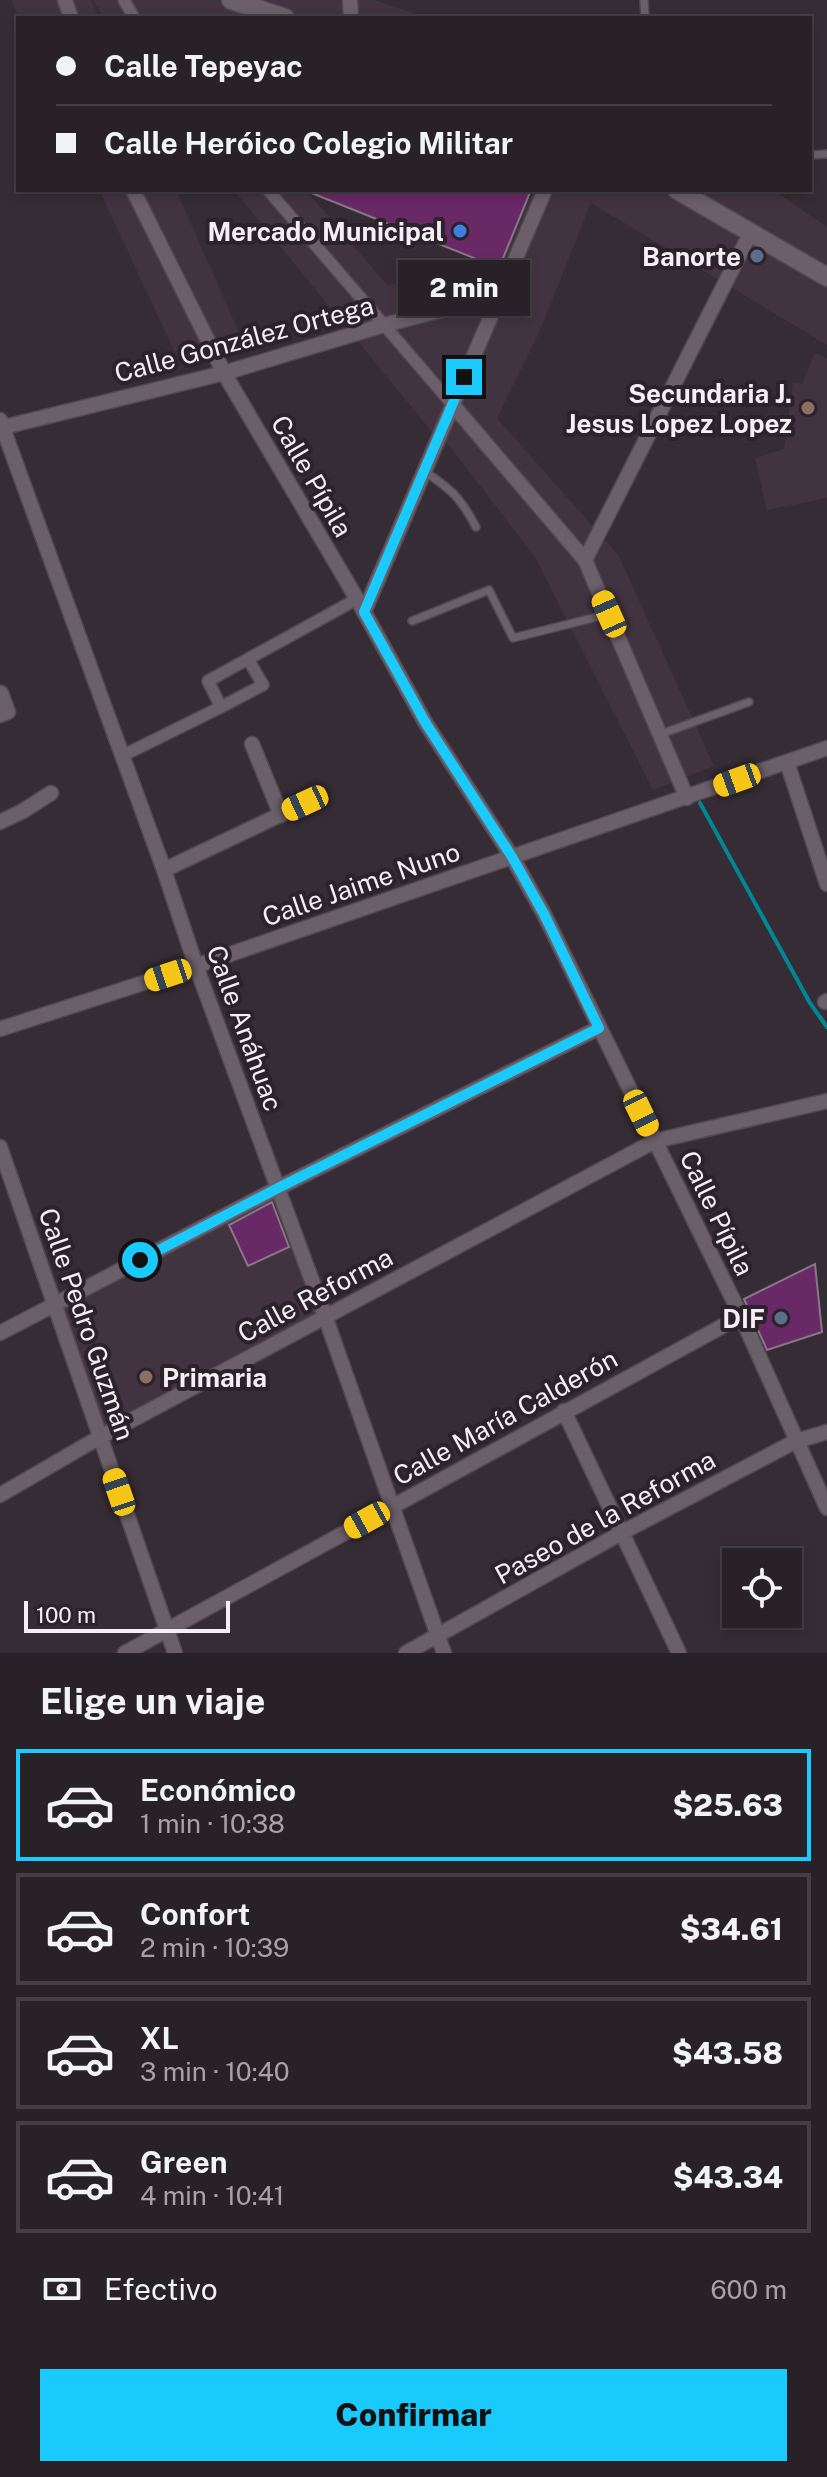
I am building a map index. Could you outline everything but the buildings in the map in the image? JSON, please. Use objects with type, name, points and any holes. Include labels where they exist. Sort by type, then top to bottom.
[{"type":"street","points":[[241,2],[280,16]]},
{"type":"street","name":"Calle Pípila","points":[[134,192],[224,373],[425,722],[512,857],[544,914],[741,1316],[827,1508]]},
{"type":"street","points":[[270,192],[585,560],[687,798]]},
{"type":"street","points":[[221,707],[208,681],[360,605],[424,471],[544,192]]},
{"type":"street","points":[[681,192],[827,277]]},
{"type":"street","points":[[585,560],[751,232]]},
{"type":"street","name":"Calle González Ortega","points":[[1,425],[224,373],[384,325],[500,295]]},
{"type":"street","name":"Calle Anáhuac","points":[[1,425],[325,1316],[444,1653]]},
{"type":"street","points":[[122,756],[263,685],[248,659]]},
{"type":"street","points":[[0,715],[8,712],[1,693]]},
{"type":"street","points":[[252,744],[281,815]]},
{"type":"street","name":"Calle Jaime Nuno","points":[[0,1029],[196,966],[827,748]]},
{"type":"street","points":[[787,762],[827,884]]},
{"type":"street","points":[[0,822],[51,793]]},
{"type":"street","points":[[164,870],[305,803]]},
{"type":"street","points":[[0,1333],[278,1188],[599,1028]]},
{"type":"street","name":"Calle Reforma","points":[[0,1495],[100,1437],[655,1141],[827,1101]]},
{"type":"street","name":"Calle Pedro Guzmán","points":[[0,1147],[175,1653]]},
{"type":"street","name":"Calle María Calderón","points":[[125,1653],[741,1316]]},
{"type":"street","points":[[564,1411],[679,1653]]},
{"type":"street","name":"Paseo de la Reforma","points":[[406,1653],[623,1532],[796,1441],[827,1432]]},
{"type":"lane","points":[[424,471],[451,489],[464,504],[476,527]]},
{"type":"lane","points":[[412,621],[489,590],[513,638],[609,614]]},
{"type":"lane","points":[[661,734],[749,702]]},
{"type":"shaded area","points":[[11,0],[91,0],[98,16],[18,16]]},
{"type":"shaded area","points":[[93,0],[375,0],[421,16],[103,16]]},
{"type":"shaded area","points":[[100,192],[177,192],[242,339],[182,367]]},
{"type":"shaded area","points":[[236,192],[308,192],[388,286],[460,262],[491,272],[533,192],[776,192],[827,227],[827,345],[591,203],[539,333],[497,418],[619,556],[714,766],[653,790],[535,557],[444,439],[467,383],[457,373],[432,432]]},
{"type":"shaded area","points":[[815,353],[827,358],[827,498],[767,510],[755,458],[784,449],[793,382],[802,384]]},
{"type":"shaded area","name":"Primaria","points":[[225,1215],[248,1266],[298,1242],[325,1316],[100,1437],[55,1304]]},
{"type":"waterway","points":[[700,803],[810,1003],[827,1027]]},
{"type":"place","name":"Mercado Municipal","points":[[460,231]]},
{"type":"place","name":"Banorte","points":[[757,256]]},
{"type":"place","name":"Secundaria J. Jesus Lopez Lopez","points":[[808,408]]},
{"type":"place","name":"DIF","points":[[781,1318]]},
{"type":"place","name":"Primaria","points":[[146,1377]]},
{"type":"route","points":[[140,1260],[599,1028],[544,914],[512,857],[425,722],[364,612],[464,377]]}]
